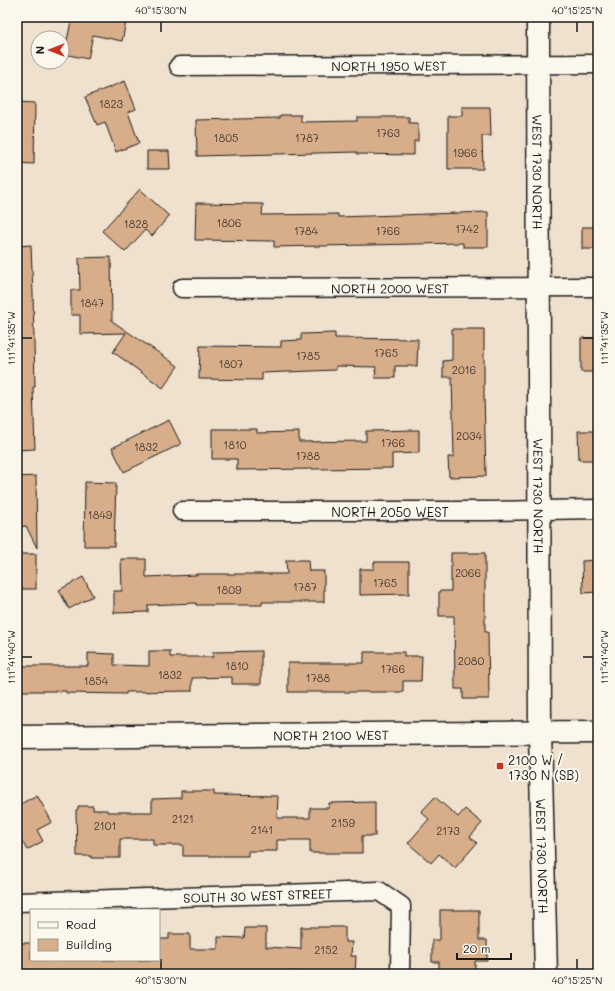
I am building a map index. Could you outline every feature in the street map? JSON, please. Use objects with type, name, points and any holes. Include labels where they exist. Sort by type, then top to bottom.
[{"type":"street","name":"WEST 1730 NORTH","points":[[538,17],[540,732],[546,974]]},
{"type":"street","name":"NORTH 1950 WEST","points":[[179,66],[538,63],[598,64]]},
{"type":"street","name":"NORTH 2000 WEST","points":[[182,288],[598,287]]},
{"type":"street","name":"NORTH 2050 WEST","points":[[182,511],[488,511],[598,508]]},
{"type":"street","name":"NORTH 2100 WEST","points":[[17,737],[598,732]]},
{"type":"street","name":"SOUTH 30 WEST STREET","points":[[17,902],[379,891],[400,906],[400,974]]},
{"type":"building","points":[[72,17],[127,17],[122,41],[93,35],[88,59],[70,55],[69,30]]},
{"type":"building","points":[[125,81],[136,109],[128,112],[139,143],[116,152],[105,122],[97,125],[85,97]]},
{"type":"building","points":[[17,102],[35,103],[34,164],[17,163]]},
{"type":"building","points":[[462,107],[490,107],[491,136],[482,136],[483,169],[448,169],[448,116],[462,116]]},
{"type":"building","points":[[280,115],[301,115],[301,122],[357,121],[357,117],[409,117],[409,123],[418,123],[418,141],[414,141],[414,155],[357,154],[357,152],[197,156],[196,120],[280,118]]},
{"type":"building","points":[[147,151],[169,151],[170,169],[147,169]]},
{"type":"building","points":[[140,189],[169,216],[152,236],[145,230],[125,252],[102,231]]},
{"type":"building","points":[[196,203],[263,204],[262,215],[338,214],[338,217],[488,212],[488,247],[463,247],[463,243],[274,247],[274,241],[195,240]]},
{"type":"building","points":[[582,227],[598,227],[598,249],[582,249]]},
{"type":"building","points":[[31,245],[35,387],[33,387],[35,449],[17,450],[17,246]]},
{"type":"building","points":[[111,257],[112,321],[178,366],[163,388],[113,352],[126,333],[80,334],[80,315],[71,315],[71,290],[80,290],[79,258]]},
{"type":"building","points":[[452,329],[484,329],[486,476],[449,477],[448,457],[454,457],[452,377],[443,377],[443,361],[452,360]]},
{"type":"building","points":[[335,333],[335,338],[418,339],[417,366],[395,366],[395,378],[375,378],[376,367],[336,366],[336,370],[262,373],[262,380],[199,379],[200,346],[281,347],[281,341],[301,340],[301,334]]},
{"type":"building","points":[[581,338],[598,338],[598,372],[581,372]]},
{"type":"building","points":[[169,420],[181,444],[124,472],[112,448]]},
{"type":"building","points":[[212,429],[257,429],[257,433],[299,432],[299,442],[366,441],[366,431],[419,430],[419,453],[392,454],[392,468],[237,470],[237,459],[212,459]]},
{"type":"building","points":[[578,431],[598,431],[598,460],[579,460]]},
{"type":"building","points":[[36,476],[37,548],[26,526],[17,527],[17,477]]},
{"type":"building","points":[[85,482],[116,483],[114,546],[84,546]]},
{"type":"building","points":[[451,553],[485,553],[485,632],[488,632],[489,699],[463,699],[463,689],[455,689],[454,616],[439,616],[439,591],[451,591]]},
{"type":"building","points":[[17,554],[36,554],[36,589],[17,589]]},
{"type":"building","points":[[121,559],[146,559],[146,577],[196,574],[287,574],[286,560],[308,560],[309,571],[324,571],[324,602],[262,602],[262,605],[196,605],[196,603],[148,605],[148,612],[114,613],[114,591],[122,591]]},
{"type":"building","points":[[598,560],[598,592],[583,593],[582,561]]},
{"type":"building","points":[[374,562],[409,562],[409,594],[360,595],[360,569],[374,569]]},
{"type":"building","points":[[83,577],[93,596],[69,609],[59,590]]},
{"type":"building","points":[[149,651],[170,651],[170,657],[213,657],[213,652],[261,651],[261,684],[232,684],[232,677],[192,678],[192,691],[126,692],[126,694],[66,693],[66,691],[17,691],[17,666],[88,666],[88,653],[114,654],[114,665],[149,666]]},
{"type":"building","points":[[364,652],[404,652],[404,656],[422,656],[421,681],[403,681],[403,692],[288,692],[288,663],[364,663]]},
{"type":"building","points":[[181,791],[214,791],[214,795],[278,796],[277,818],[310,818],[310,808],[329,808],[329,803],[375,802],[375,836],[362,836],[362,853],[310,853],[310,840],[277,840],[277,851],[248,851],[248,856],[183,856],[183,845],[153,845],[153,839],[120,839],[120,858],[91,858],[91,856],[77,856],[76,810],[78,809],[78,806],[93,806],[93,810],[107,810],[107,812],[152,812],[152,799],[181,798]]},
{"type":"building","points":[[37,795],[52,822],[37,830],[43,841],[27,850],[17,832],[17,806]]},
{"type":"building","points":[[435,797],[458,817],[465,809],[482,823],[470,837],[477,843],[455,868],[439,854],[431,863],[408,843],[429,819],[421,812]]},
{"type":"building","points":[[440,910],[479,910],[479,940],[487,940],[487,961],[475,961],[475,973],[439,973],[439,962],[432,962],[432,940],[440,940]]},
{"type":"building","points":[[301,927],[345,927],[345,942],[352,942],[351,956],[356,956],[355,974],[300,974],[300,972],[268,971],[268,974],[17,974],[17,943],[30,943],[30,961],[160,961],[160,939],[169,939],[169,934],[190,934],[190,949],[218,949],[218,937],[244,938],[245,928],[266,928],[266,947],[301,949]]},
{"type":"place","name":"2100 W / 1730 N (SB)","points":[[500,766]]}]
